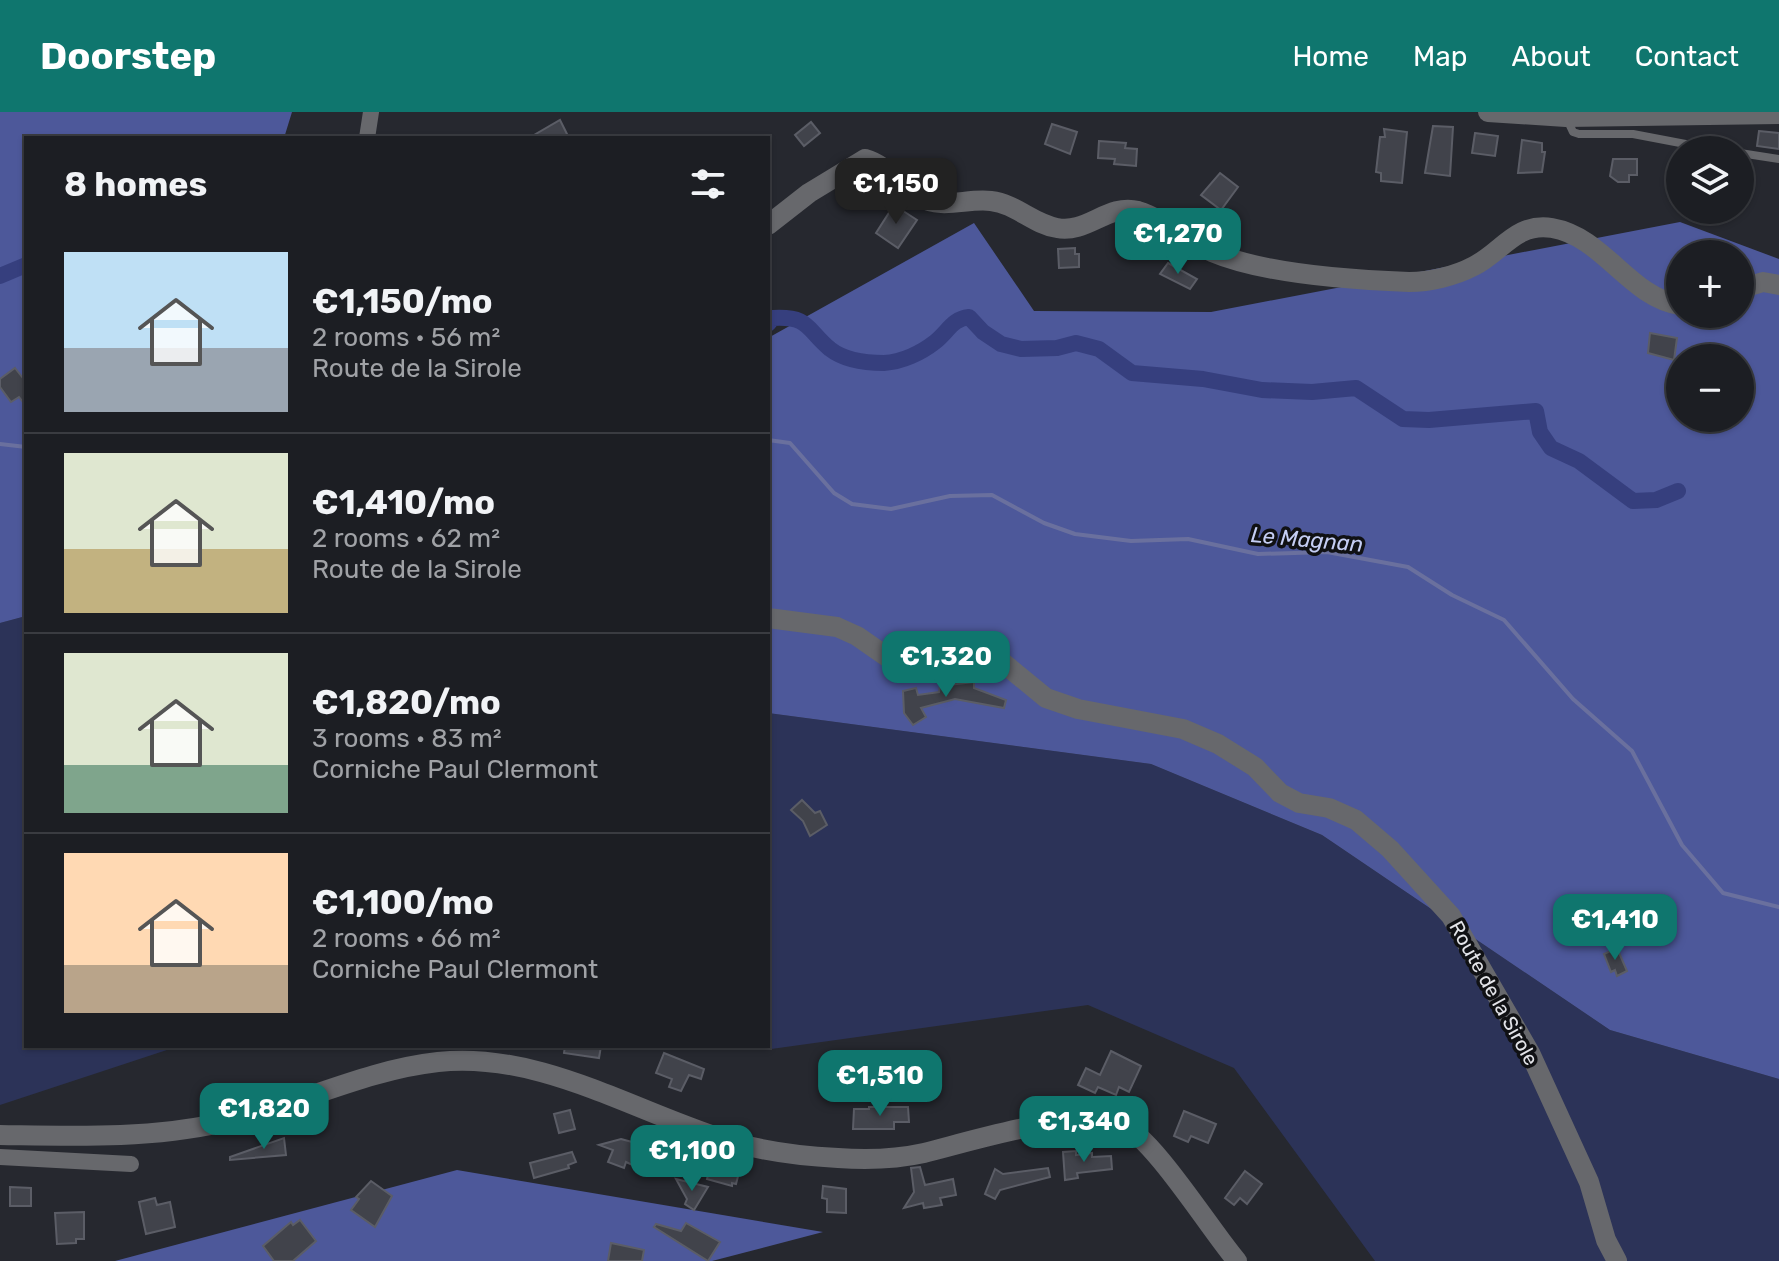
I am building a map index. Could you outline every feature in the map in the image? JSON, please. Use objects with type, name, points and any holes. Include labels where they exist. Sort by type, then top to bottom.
[{"type":"street","points":[[367,136],[371,112]]},
{"type":"street","points":[[1488,112],[1566,117],[1779,114]]},
{"type":"street","points":[[770,223],[802,198],[865,159],[931,201],[1002,203],[1042,224],[1062,229],[1072,229],[1116,211],[1132,210],[1146,214],[1218,255],[1274,268],[1336,276],[1407,282],[1436,279],[1475,266],[1523,230],[1553,228],[1591,245],[1653,295],[1666,300]]},
{"type":"street","points":[[1754,285],[1763,282],[1779,285]]},
{"type":"street","name":"Route de la Sirole","points":[[770,618],[837,627],[857,636],[893,661],[909,663],[956,645],[975,646],[996,657],[1046,698],[1078,709],[1183,729],[1218,744],[1255,767],[1280,793],[1299,803],[1329,808],[1356,820],[1390,849],[1451,916],[1530,1053],[1589,1182],[1606,1240],[1617,1261]]},
{"type":"street","points":[[0,1135],[146,1134],[219,1124],[396,1069],[477,1060],[596,1090],[736,1143],[836,1158],[901,1157],[1013,1131],[1103,1120],[1128,1128],[1148,1146],[1237,1261]]},
{"type":"street","points":[[0,1157],[131,1164]]},
{"type":"lane","points":[[1566,117],[1573,132],[1579,134],[1633,134],[1666,140]]},
{"type":"lane","points":[[1754,155],[1779,159]]},
{"type":"shaded area","points":[[0,112],[292,112],[285,136],[24,136],[24,617],[0,623]]},
{"type":"shaded area","points":[[974,223],[1034,311],[1211,312],[1670,224],[1685,224],[1728,240],[1666,240],[1666,328],[1754,328],[1754,250],[1779,259],[1779,1079],[1610,1030],[1322,835],[1151,764],[770,713],[770,337]]},
{"type":"shaded area","points":[[24,617],[24,1048],[173,1048],[0,1105],[0,623]]},
{"type":"shaded area","points":[[770,713],[1151,764],[1322,835],[1610,1030],[1779,1079],[1779,1261],[1375,1261],[1234,1068],[1088,1005],[764,1050],[757,1048],[770,1048]]},
{"type":"shaded area","points":[[457,1170],[823,1232],[712,1261],[115,1261]]},
{"type":"building","points":[[560,120],[568,136],[532,136]]},
{"type":"building","points":[[811,122],[820,133],[804,146],[795,135]]},
{"type":"building","points":[[1052,124],[1077,132],[1070,154],[1045,144]]},
{"type":"building","points":[[1433,126],[1453,127],[1450,176],[1425,173]]},
{"type":"building","points":[[1384,129],[1407,132],[1402,183],[1381,181],[1381,173],[1376,172],[1380,137],[1385,137]]},
{"type":"building","points":[[1759,131],[1779,133],[1779,149],[1757,146]]},
{"type":"building","points":[[1475,133],[1498,136],[1495,156],[1472,153]]},
{"type":"building","points":[[1522,140],[1542,143],[1542,152],[1545,152],[1542,172],[1518,173]]},
{"type":"building","points":[[1099,141],[1126,143],[1125,148],[1137,149],[1136,166],[1114,164],[1115,159],[1098,158]]},
{"type":"building","points":[[1613,159],[1637,159],[1637,175],[1629,175],[1629,182],[1618,182],[1610,176]]},
{"type":"building","points":[[1220,173],[1238,187],[1221,210],[1201,195]]},
{"type":"building","points":[[894,205],[917,220],[898,248],[876,233]]},
{"type":"building","points":[[1075,248],[1075,254],[1079,254],[1079,267],[1059,268],[1058,249]]},
{"type":"building","points":[[1168,263],[1197,279],[1190,289],[1160,274]]},
{"type":"building","points":[[1650,333],[1677,338],[1676,344],[1666,344],[1666,358],[1648,353]]},
{"type":"building","points":[[15,368],[24,379],[24,403],[19,397],[11,402],[0,387],[0,379]]},
{"type":"building","points":[[974,682],[974,688],[1006,700],[1004,708],[955,699],[921,708],[926,717],[913,725],[904,713],[903,691],[916,688],[918,695],[939,692],[940,686]]},
{"type":"building","points":[[802,800],[815,813],[820,811],[827,825],[810,836],[803,821],[791,810]]},
{"type":"building","points":[[1617,948],[1627,971],[1617,976],[1615,970],[1611,972],[1604,954]]},
{"type":"building","points":[[565,1048],[601,1048],[599,1058],[564,1053]]},
{"type":"building","points":[[1111,1051],[1141,1066],[1129,1092],[1119,1087],[1116,1095],[1098,1087],[1095,1093],[1078,1085],[1086,1068],[1100,1075]]},
{"type":"building","points":[[664,1053],[704,1069],[701,1079],[689,1075],[681,1091],[669,1087],[672,1079],[656,1073]]},
{"type":"building","points":[[908,1107],[909,1122],[894,1122],[894,1129],[853,1129],[854,1109]]},
{"type":"building","points":[[570,1110],[575,1129],[559,1133],[554,1114]]},
{"type":"building","points":[[1184,1111],[1216,1124],[1208,1143],[1191,1136],[1188,1142],[1174,1136]]},
{"type":"building","points":[[284,1138],[286,1155],[230,1160],[230,1157]]},
{"type":"building","points":[[621,1139],[654,1148],[650,1159],[643,1157],[639,1168],[626,1162],[624,1168],[608,1162],[613,1150],[599,1145]]},
{"type":"building","points":[[1076,1151],[1076,1155],[1092,1153],[1092,1157],[1111,1156],[1112,1169],[1077,1173],[1078,1178],[1065,1180],[1063,1152]]},
{"type":"building","points":[[572,1152],[576,1162],[568,1165],[569,1168],[534,1178],[530,1163]]},
{"type":"building","points":[[711,1162],[741,1165],[736,1184],[732,1183],[732,1186],[707,1179]]},
{"type":"building","points":[[920,1167],[925,1185],[953,1179],[956,1195],[940,1198],[942,1205],[924,1208],[923,1203],[904,1208],[914,1192],[911,1168]]},
{"type":"building","points":[[1048,1168],[1050,1177],[1000,1190],[995,1199],[985,1194],[995,1169],[1003,1174]]},
{"type":"building","points":[[1245,1171],[1262,1184],[1247,1204],[1240,1198],[1234,1205],[1225,1198]]},
{"type":"building","points":[[676,1179],[708,1187],[694,1210],[685,1204],[687,1199]]},
{"type":"building","points":[[371,1181],[392,1196],[375,1227],[351,1210],[359,1199],[356,1197]]},
{"type":"building","points":[[823,1186],[846,1189],[846,1213],[827,1212],[827,1199],[822,1198]]},
{"type":"building","points":[[10,1187],[31,1188],[31,1206],[10,1206]]},
{"type":"building","points":[[155,1198],[157,1205],[170,1202],[175,1227],[146,1234],[139,1202]]},
{"type":"building","points":[[84,1212],[84,1239],[76,1239],[76,1243],[57,1244],[55,1213]]},
{"type":"building","points":[[300,1220],[316,1241],[293,1261],[274,1261],[263,1246],[291,1222],[293,1225]]},
{"type":"building","points":[[686,1223],[720,1242],[708,1261],[654,1227],[656,1224],[681,1231]]},
{"type":"building","points":[[611,1243],[644,1250],[642,1261],[608,1261]]},
{"type":"waterway","points":[[0,276],[24,266]]},
{"type":"waterway","points":[[770,322],[773,318],[794,319],[806,325],[830,349],[842,356],[863,361],[898,361],[935,342],[954,323],[969,317],[983,332],[1001,344],[1021,349],[1057,348],[1076,343],[1099,349],[1132,373],[1203,379],[1262,390],[1312,392],[1356,388],[1403,419],[1429,420],[1536,411],[1540,432],[1551,448],[1579,461],[1633,501],[1656,500],[1678,491]]},
{"type":"waterway","name":"Le Magnan","points":[[770,440],[790,443],[834,493],[852,504],[891,509],[950,496],[992,495],[1044,523],[1075,534],[1131,541],[1188,539],[1258,554],[1327,552],[1408,567],[1452,595],[1504,620],[1573,699],[1632,751],[1682,845],[1723,893],[1779,907]]},
{"type":"waterway","name":"Le Magnan","points":[[0,444],[24,447]]}]
